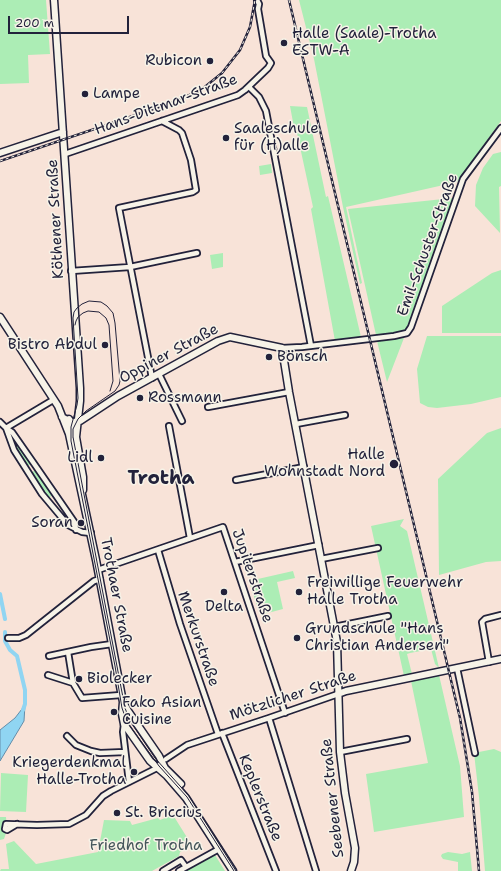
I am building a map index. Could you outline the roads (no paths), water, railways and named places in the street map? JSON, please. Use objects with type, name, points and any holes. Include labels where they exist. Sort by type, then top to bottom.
[{"type":"main road","name":"Köthener Straße","points":[[54,0],[64,132],[80,408],[74,422]]},
{"type":"main road","points":[[0,153],[64,132]]},
{"type":"main road","name":"Trothaer Straße","points":[[0,317],[53,400],[74,422],[83,477],[82,493]]},
{"type":"main road","name":"Oppiner Straße","points":[[74,422],[84,419],[118,396],[218,341],[230,337],[282,348]]},
{"type":"main road","name":"Seebener Straße","points":[[282,348],[338,654],[340,752],[345,794],[355,848],[354,862],[351,871]]},
{"type":"main road","name":"Trothaer Straße","points":[[58,406],[69,434],[100,579],[122,698],[122,714],[124,724]]},
{"type":"main road","points":[[80,408],[90,412],[96,411]]},
{"type":"main road","points":[[62,417],[74,422]]},
{"type":"main road","name":"Mötzlicher Straße","points":[[338,694],[346,691],[501,659]]},
{"type":"main road","name":"Trothaer Straße","points":[[122,698],[128,711],[164,761],[165,768],[190,796],[237,871]]},
{"type":"main road","points":[[124,724],[150,761],[156,768],[167,776],[186,798],[232,871]]},
{"type":"street","name":"Hans-Dittmar-Straße","points":[[65,154],[238,95],[249,87],[271,63],[266,56],[258,10],[259,4],[256,0]]},
{"type":"street","points":[[249,87],[259,97],[266,111],[311,346],[282,348]]},
{"type":"street","points":[[152,378],[119,208],[193,192],[196,190],[190,160],[182,133],[180,130],[162,121]]},
{"type":"street","name":"Emil-Schuster-Straße","points":[[311,346],[400,336],[407,333],[411,327],[463,179],[501,128]]},
{"type":"street","points":[[72,271],[130,267],[197,253]]},
{"type":"street","points":[[159,374],[182,421]]},
{"type":"street","points":[[208,407],[289,392]]},
{"type":"street","points":[[6,428],[53,400]]},
{"type":"street","points":[[296,424],[345,415]]},
{"type":"street","points":[[0,422],[12,432],[75,523],[76,530]]},
{"type":"street","points":[[169,426],[190,538]]},
{"type":"street","points":[[6,428],[14,450],[26,471],[47,501],[68,525],[76,530],[90,533]]},
{"type":"street","points":[[10,441],[16,438]]},
{"type":"street","points":[[26,471],[35,465]]},
{"type":"street","points":[[236,480],[304,467]]},
{"type":"street","points":[[47,501],[55,495]]},
{"type":"street","name":"Jupiterstraße","points":[[98,570],[223,527],[285,713]]},
{"type":"street","points":[[235,562],[319,545]]},
{"type":"street","points":[[321,559],[378,548]]},
{"type":"street","name":"Merkurstraße","points":[[158,550],[178,617],[220,734]]},
{"type":"street","points":[[8,638],[19,638],[26,635],[94,581],[100,579]]},
{"type":"street","points":[[489,662],[482,622],[485,619],[501,615]]},
{"type":"street","points":[[334,627],[388,616]]},
{"type":"street","points":[[49,656],[112,644]]},
{"type":"street","points":[[68,652],[73,683],[82,698],[122,698]]},
{"type":"street","points":[[457,668],[475,753]]},
{"type":"street","points":[[48,675],[73,683]]},
{"type":"street","name":"Mötzlicher Straße","points":[[17,824],[69,824],[86,815],[103,796],[111,790],[156,768],[187,745],[338,694]]},
{"type":"street","points":[[269,718],[316,871]]},
{"type":"street","name":"Trothaer Straße","points":[[124,724],[123,732],[129,782]]},
{"type":"street","name":"Keplerstraße","points":[[220,734],[276,871]]},
{"type":"street","points":[[67,736],[76,745],[91,751],[100,753],[125,752]]},
{"type":"street","points":[[340,752],[407,739]]},
{"type":"street","points":[[179,871],[219,849]]},
{"type":"street","points":[[163,871],[181,860],[186,867]]},
{"type":"water","points":[[25,705],[24,721],[0,761],[0,730],[15,718]]},
{"type":"waterway","points":[[0,594],[5,619]]},
{"type":"waterway","points":[[5,632],[5,641],[10,650],[17,656],[25,690],[25,704],[23,710]]},
{"type":"tram line","points":[[234,871],[187,797],[159,766],[127,722],[122,708],[71,441],[71,427],[78,398],[73,318],[74,312],[77,308],[89,301],[101,302],[113,313],[120,381],[115,391],[86,411],[78,419],[73,429],[73,437],[125,708],[130,721],[155,758],[189,796],[236,871]]},
{"type":"tram line","points":[[75,325],[78,317],[88,311],[99,312],[106,318],[109,325],[113,381],[110,391]]},
{"type":"railway","points":[[0,161],[174,102],[201,90],[222,73],[240,50],[250,27],[255,0]]},
{"type":"railway","points":[[289,0],[460,718],[472,792],[479,871]]},
{"type":"place","name":"Halle (Saale)-Trotha ESTW-A","points":[[284,43]]},
{"type":"place","name":"Rubicon","points":[[210,61]]},
{"type":"place","name":"Lampe","points":[[85,94]]},
{"type":"place","name":"Saaleschule für (H)alle","points":[[226,138]]},
{"type":"place","name":"Bistro Abdul","points":[[105,345]]},
{"type":"place","name":"Bönsch","points":[[269,357]]},
{"type":"place","name":"Rossmann","points":[[140,398]]},
{"type":"place","name":"Lidl","points":[[101,458]]},
{"type":"place","name":"Halle Wohnstadt Nord","points":[[394,464]]},
{"type":"place","name":"Soran","points":[[81,523]]},
{"type":"place","name":"Delta","points":[[224,592]]},
{"type":"place","name":"Freiwillige Feuerwehr Halle Trotha","points":[[299,592]]},
{"type":"place","name":"Grundschule \"Hans Christian Andersen\"","points":[[297,638]]},
{"type":"place","name":"Biolecker","points":[[79,679]]},
{"type":"place","name":"Fako Asian Cuisine","points":[[114,712]]},
{"type":"place","name":"Kriegerdenkmal Halle-Trotha","points":[[134,772]]},
{"type":"place","name":"St. Briccius","points":[[117,813]]},
{"type":"district","name":"Trotha","points":[[161,479]]},
{"type":"park label","name":"Friedhof Trotha","points":[[146,846]]}]
